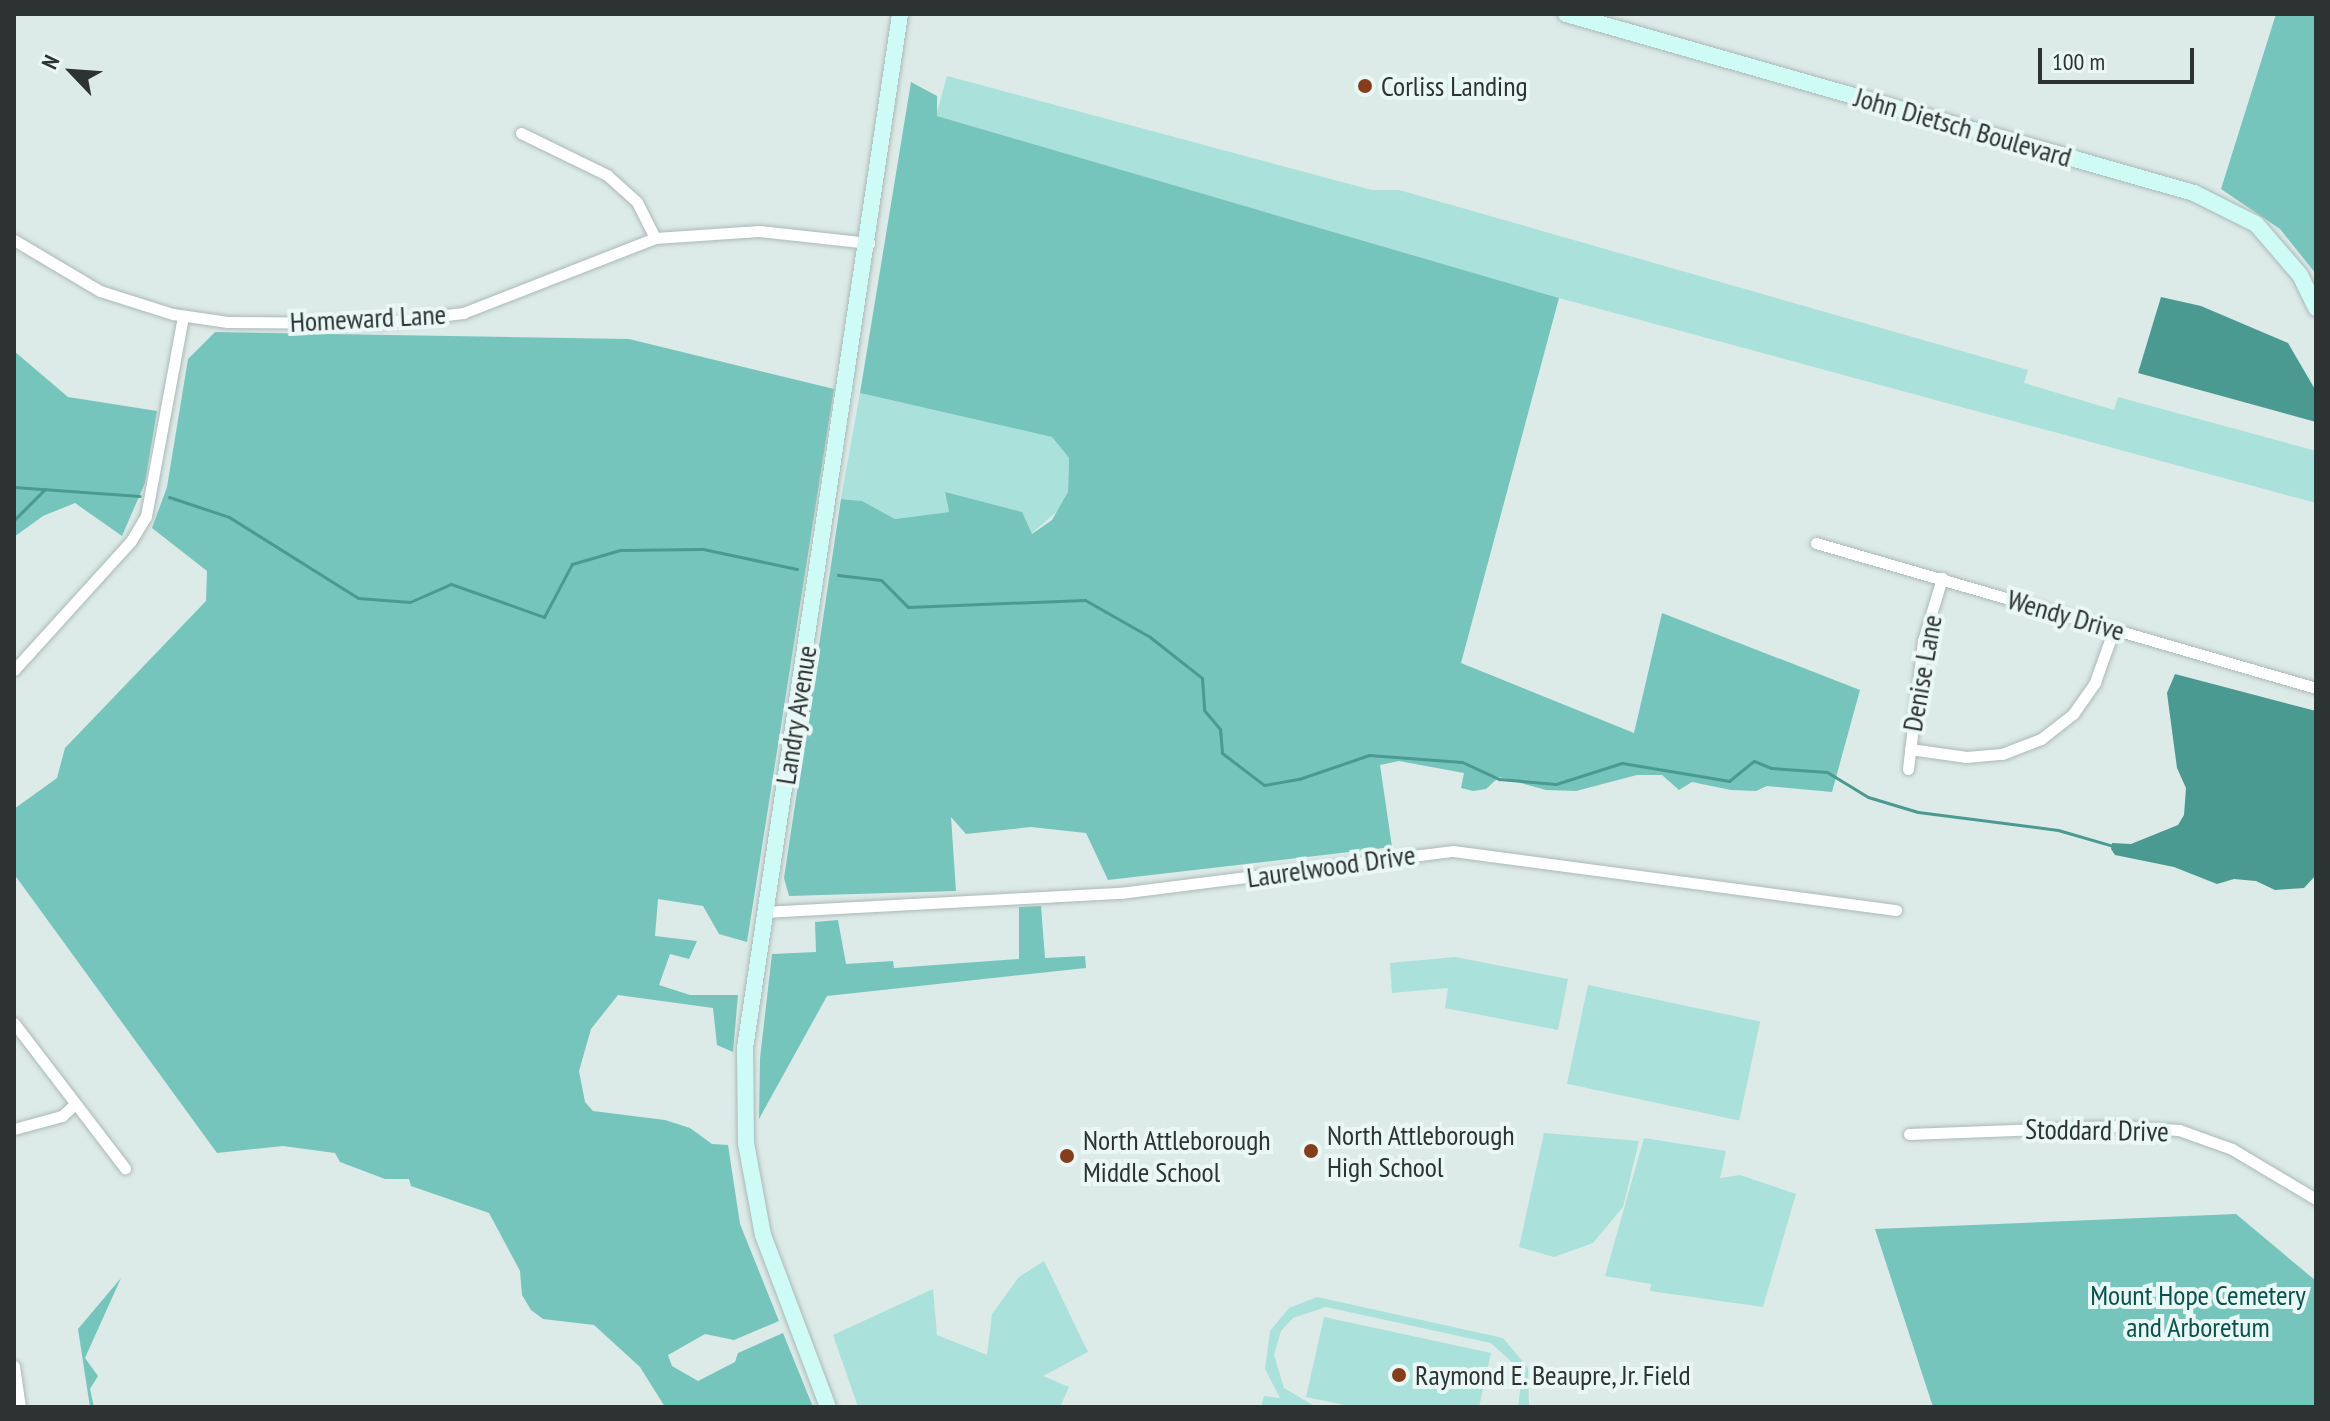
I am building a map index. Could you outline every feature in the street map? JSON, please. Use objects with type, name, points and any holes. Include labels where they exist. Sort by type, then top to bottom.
[{"type":"street","name":"Landry Avenue","points":[[828,1407],[771,1259],[746,1143],[745,1048],[869,243],[900,14]]},
{"type":"street","name":"John Dietsch Boulevard","points":[[1566,14],[2194,193],[2256,224],[2300,275],[2316,308]]},
{"type":"street","points":[[521,133],[607,175],[637,202],[655,238]]},
{"type":"street","name":"Homeward Lane","points":[[14,240],[100,291],[183,316],[227,322],[378,323],[463,313],[655,238],[759,231],[869,243]]},
{"type":"street","points":[[14,670],[131,541],[146,516],[183,316]]},
{"type":"street","name":"Wendy Drive","points":[[1816,543],[2316,688]]},
{"type":"street","name":"Denise Lane","points":[[1908,769],[1923,641],[1942,578]]},
{"type":"street","points":[[1910,749],[1966,757],[2002,754],[2041,739],[2073,714],[2087,693],[2114,629]]},
{"type":"street","name":"Laurelwood Drive","points":[[764,912],[1120,893],[1453,851],[1896,910]]},
{"type":"street","points":[[14,1023],[125,1168]]},
{"type":"street","points":[[14,1129],[62,1116],[75,1104]]},
{"type":"street","name":"Stoddard Drive","points":[[1909,1134],[2113,1126],[2179,1130],[2232,1149],[2316,1199]]},
{"type":"street","points":[[14,1366],[20,1407]]},
{"type":"shaded area","points":[[947,76],[1372,190],[1399,190],[2028,370],[2024,383],[2114,410],[2118,397],[2316,451],[2316,503],[1559,298],[936,116]]},
{"type":"shaded area","points":[[2161,297],[2201,306],[2288,343],[2316,391],[2316,422],[2138,373]]},
{"type":"shaded area","points":[[860,393],[1052,437],[1069,458],[1068,492],[1061,508],[1031,534],[945,493],[949,512],[895,519],[862,501],[841,499]]},
{"type":"shaded area","points":[[2175,674],[2316,711],[2316,875],[2304,888],[2275,890],[2256,881],[2234,879],[2217,884],[2174,867],[2115,855],[2111,849],[2112,843],[2131,844],[2178,825],[2184,815],[2186,788],[2177,768],[2167,693]]},
{"type":"shaded area","points":[[1455,957],[1568,979],[1558,1030],[1445,1008],[1448,988],[1392,993],[1390,963]]},
{"type":"shaded area","points":[[1588,985],[1760,1022],[1739,1120],[1567,1084]]},
{"type":"shaded area","points":[[1544,1133],[1639,1141],[1623,1207],[1593,1243],[1554,1257],[1519,1247]]},
{"type":"shaded area","points":[[1644,1138],[1726,1151],[1720,1178],[1740,1175],[1796,1194],[1763,1307],[1650,1291],[1651,1284],[1605,1276]]},
{"type":"shaded area","points":[[1044,1261],[1088,1352],[1043,1376],[1069,1387],[1060,1407],[858,1407],[833,1335],[933,1289],[937,1335],[987,1355],[992,1314],[1019,1277]]},
{"type":"shaded area","points":[[1317,1297],[1503,1338],[1528,1368],[1529,1407],[1518,1407],[1521,1383],[1516,1366],[1491,1343],[1326,1307],[1293,1318],[1281,1331],[1274,1355],[1284,1388],[1316,1407],[1261,1407],[1264,1396],[1280,1398],[1265,1369],[1270,1331],[1289,1308]]},
{"type":"shaded area","name":"Raymond E. Beaupre, Jr. Field","points":[[1324,1317],[1491,1353],[1479,1407],[1354,1407],[1306,1397]]},
{"type":"green space","points":[[2276,14],[2316,14],[2316,274],[2280,229],[2221,189]]},
{"type":"green space","points":[[911,82],[937,96],[937,116],[1559,298],[1461,663],[1634,733],[1662,613],[1860,690],[1832,792],[1767,786],[1756,791],[1731,790],[1692,782],[1679,790],[1662,775],[1637,775],[1576,791],[1546,790],[1499,777],[1486,789],[1473,791],[1461,788],[1464,773],[1399,761],[1380,765],[1392,847],[1108,880],[1086,833],[1031,827],[966,834],[951,817],[956,891],[789,896],[784,878],[841,499],[862,501],[895,519],[949,512],[945,492],[1022,512],[1032,534],[1052,520],[1068,492],[1069,458],[1052,437],[860,393]]},
{"type":"green space","points":[[215,332],[629,339],[834,389],[747,942],[719,934],[703,906],[658,899],[655,936],[697,941],[689,959],[670,954],[659,985],[690,995],[738,995],[733,1052],[717,1045],[713,1008],[618,995],[591,1029],[579,1071],[585,1102],[593,1111],[665,1120],[690,1128],[712,1144],[728,1145],[740,1224],[779,1321],[734,1340],[705,1334],[668,1355],[672,1366],[698,1381],[735,1362],[738,1353],[783,1333],[813,1407],[665,1407],[640,1367],[594,1325],[543,1319],[531,1310],[522,1295],[520,1271],[489,1213],[411,1186],[409,1179],[385,1179],[340,1162],[335,1153],[283,1146],[217,1153],[14,874],[14,809],[57,778],[65,748],[206,601],[207,571],[152,528],[167,487],[188,359]]},
{"type":"green space","points":[[14,351],[68,397],[157,411],[145,483],[122,536],[75,503],[43,516],[14,537]]},
{"type":"green space","points":[[1041,906],[1045,958],[1085,956],[1086,968],[827,996],[759,1119],[760,1058],[772,954],[816,952],[815,922],[838,920],[846,964],[893,961],[894,968],[1019,959],[1019,907]]},
{"type":"green space","name":"Mount Hope Cemetery and Arboretum","points":[[2236,1214],[2316,1281],[2316,1407],[1933,1407],[1875,1229]]},
{"type":"green space","points":[[121,1278],[85,1358],[98,1376],[90,1389],[94,1407],[90,1407],[78,1329]]},
{"type":"waterway","points":[[14,487],[140,496]]},
{"type":"waterway","points":[[14,520],[45,489]]},
{"type":"waterway","points":[[169,497],[229,517],[358,598],[410,602],[451,584],[544,617],[572,564],[620,550],[703,549],[797,569]]},
{"type":"waterway","points":[[838,575],[881,580],[908,607],[1085,600],[1150,637],[1202,678],[1204,710],[1220,729],[1222,753],[1264,785],[1299,779],[1369,755],[1462,762],[1499,779],[1556,784],[1622,763],[1729,781],[1754,761],[1771,768],[1827,772],[1868,797],[1918,812],[2058,830],[2113,846]]},
{"type":"place","name":"Corliss Landing","points":[[1365,86]]},
{"type":"place","name":"North Attleborough High School","points":[[1311,1151]]},
{"type":"place","name":"North Attleborough Middle School","points":[[1067,1156]]},
{"type":"place","name":"Raymond E. Beaupre, Jr. Field","points":[[1399,1375]]}]
